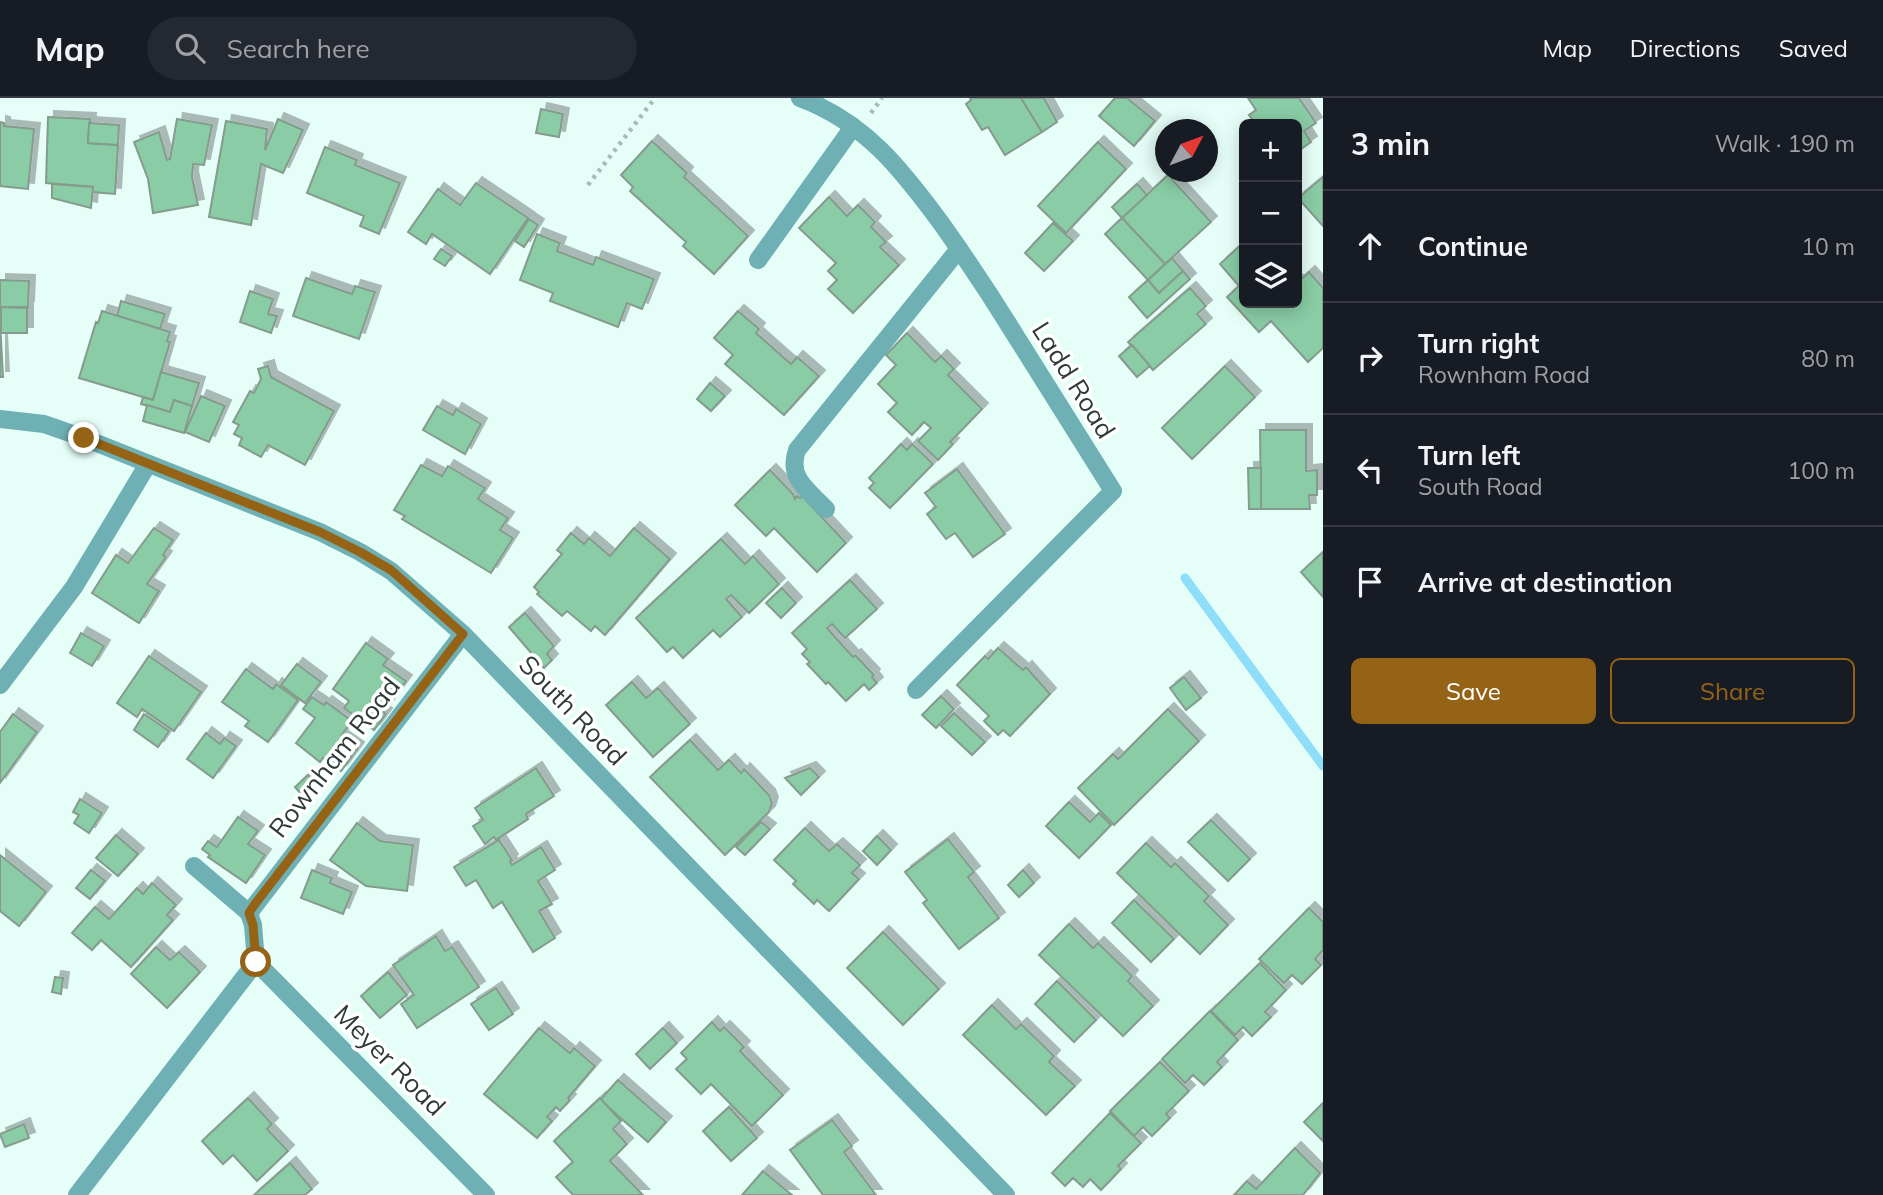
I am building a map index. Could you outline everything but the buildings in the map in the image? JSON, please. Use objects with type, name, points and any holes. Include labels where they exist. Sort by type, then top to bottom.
[{"type":"street","name":"Ladd Road","points":[[800,98],[853,127],[876,144],[903,172],[976,272],[1113,491],[916,690]]},
{"type":"street","points":[[758,260],[853,127]]},
{"type":"street","points":[[826,509],[797,479],[793,462],[797,450],[959,249]]},
{"type":"street","name":"South Road","points":[[0,419],[44,424],[148,464],[320,532],[391,570],[463,634],[1006,1195]]},
{"type":"street","points":[[0,685],[74,587],[148,464]]},
{"type":"street","name":"Rownham Road","points":[[249,913],[463,634]]},
{"type":"street","points":[[77,1195],[256,962],[253,925],[249,913],[194,866]]},
{"type":"street","name":"Meyer Road","points":[[256,962],[486,1195]]},
{"type":"path","points":[[588,185],[656,98]]},
{"type":"waterway","points":[[1185,578],[1323,766]]},
{"type":"route","points":[[84,438],[320,532],[360,552],[391,570],[463,634],[249,913],[253,925],[256,962]]}]
